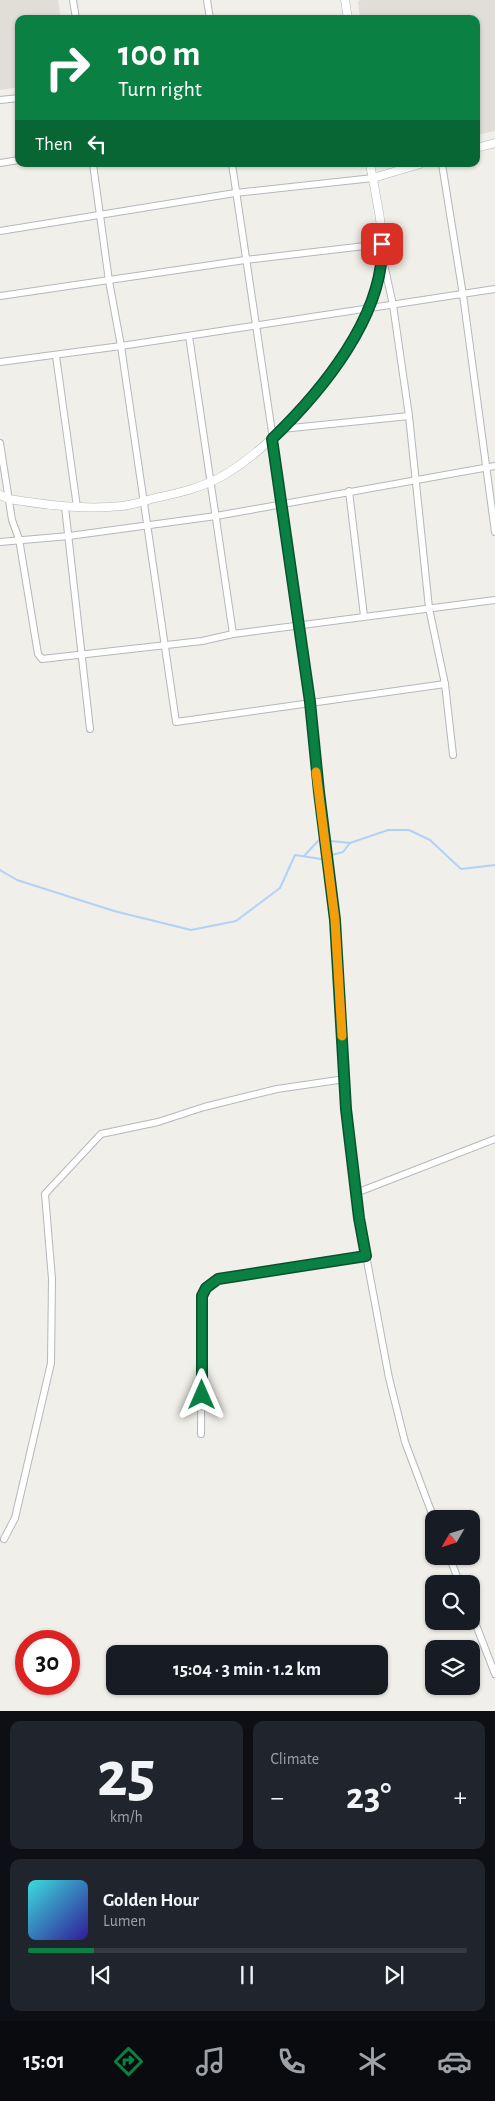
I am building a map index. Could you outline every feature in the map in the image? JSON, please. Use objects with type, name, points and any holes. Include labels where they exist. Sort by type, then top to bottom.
[{"type":"street","points":[[73,0],[75,15]]},
{"type":"street","points":[[207,0],[209,15]]},
{"type":"street","points":[[345,0],[347,15]]},
{"type":"street","points":[[0,100],[15,98]]},
{"type":"street","points":[[480,147],[495,143]]},
{"type":"street","points":[[0,162],[15,160]]},
{"type":"street","points":[[92,167],[108,281],[121,346],[142,501],[148,526],[176,722],[445,684]]},
{"type":"street","points":[[232,167],[301,627],[335,920],[345,1079],[356,1193],[389,1378],[405,1442],[431,1510]]},
{"type":"street","points":[[371,167],[383,261],[393,306],[409,416],[429,608],[445,684],[453,755]]},
{"type":"street","points":[[0,231],[235,193],[373,178],[410,167]]},
{"type":"street","points":[[442,167],[463,295],[495,532]]},
{"type":"street","points":[[0,296],[245,260],[382,244]]},
{"type":"street","points":[[0,495],[9,499],[65,507],[124,506],[173,495],[211,481],[238,466],[282,429],[335,365],[356,333],[368,310],[379,280],[383,261]]},
{"type":"street","points":[[0,362],[56,356],[368,310],[495,289]]},
{"type":"street","points":[[189,336],[233,634]]},
{"type":"street","points":[[56,356],[77,507]]},
{"type":"street","points":[[282,429],[409,416]]},
{"type":"street","points":[[0,442],[12,520],[19,539],[39,657],[45,659],[82,653],[202,641],[233,634],[301,627],[364,616],[495,600]]},
{"type":"street","points":[[0,542],[69,536],[216,516],[495,466]]},
{"type":"street","points":[[349,491],[364,616]]},
{"type":"street","points":[[65,507],[90,729]]},
{"type":"street","points":[[4,1539],[15,1518],[51,1363],[52,1279],[45,1194],[101,1134],[158,1122],[204,1106],[277,1089],[345,1079]]},
{"type":"street","points":[[356,1193],[495,1139]]},
{"type":"street","points":[[201,1434],[202,1296],[206,1288],[218,1279],[366,1256]]},
{"type":"street","points":[[478,1630],[495,1674]]},
{"type":"shaded area","points":[[0,0],[58,0],[60,15],[15,15],[15,88],[0,90]]},
{"type":"shaded area","points":[[495,0],[495,131],[480,134],[480,15],[360,15],[358,1]]},
{"type":"waterway","points":[[332,855],[343,852],[350,843],[388,830],[409,830],[430,840],[461,869],[495,865]]},
{"type":"waterway","points":[[304,856],[319,840]]},
{"type":"waterway","points":[[331,841],[350,843]]},
{"type":"waterway","points":[[0,870],[17,880],[114,911],[191,930],[236,921],[280,888],[295,855],[321,859]]},
{"type":"slow traffic","points":[[316,772],[335,920],[342,1036]]},
{"type":"route","points":[[202,1395],[202,1296],[206,1288],[218,1279],[366,1256],[359,1218],[346,1109],[335,920],[310,702],[301,627],[272,439],[319,386],[356,333],[368,310],[379,280],[383,261],[382,244]]}]
